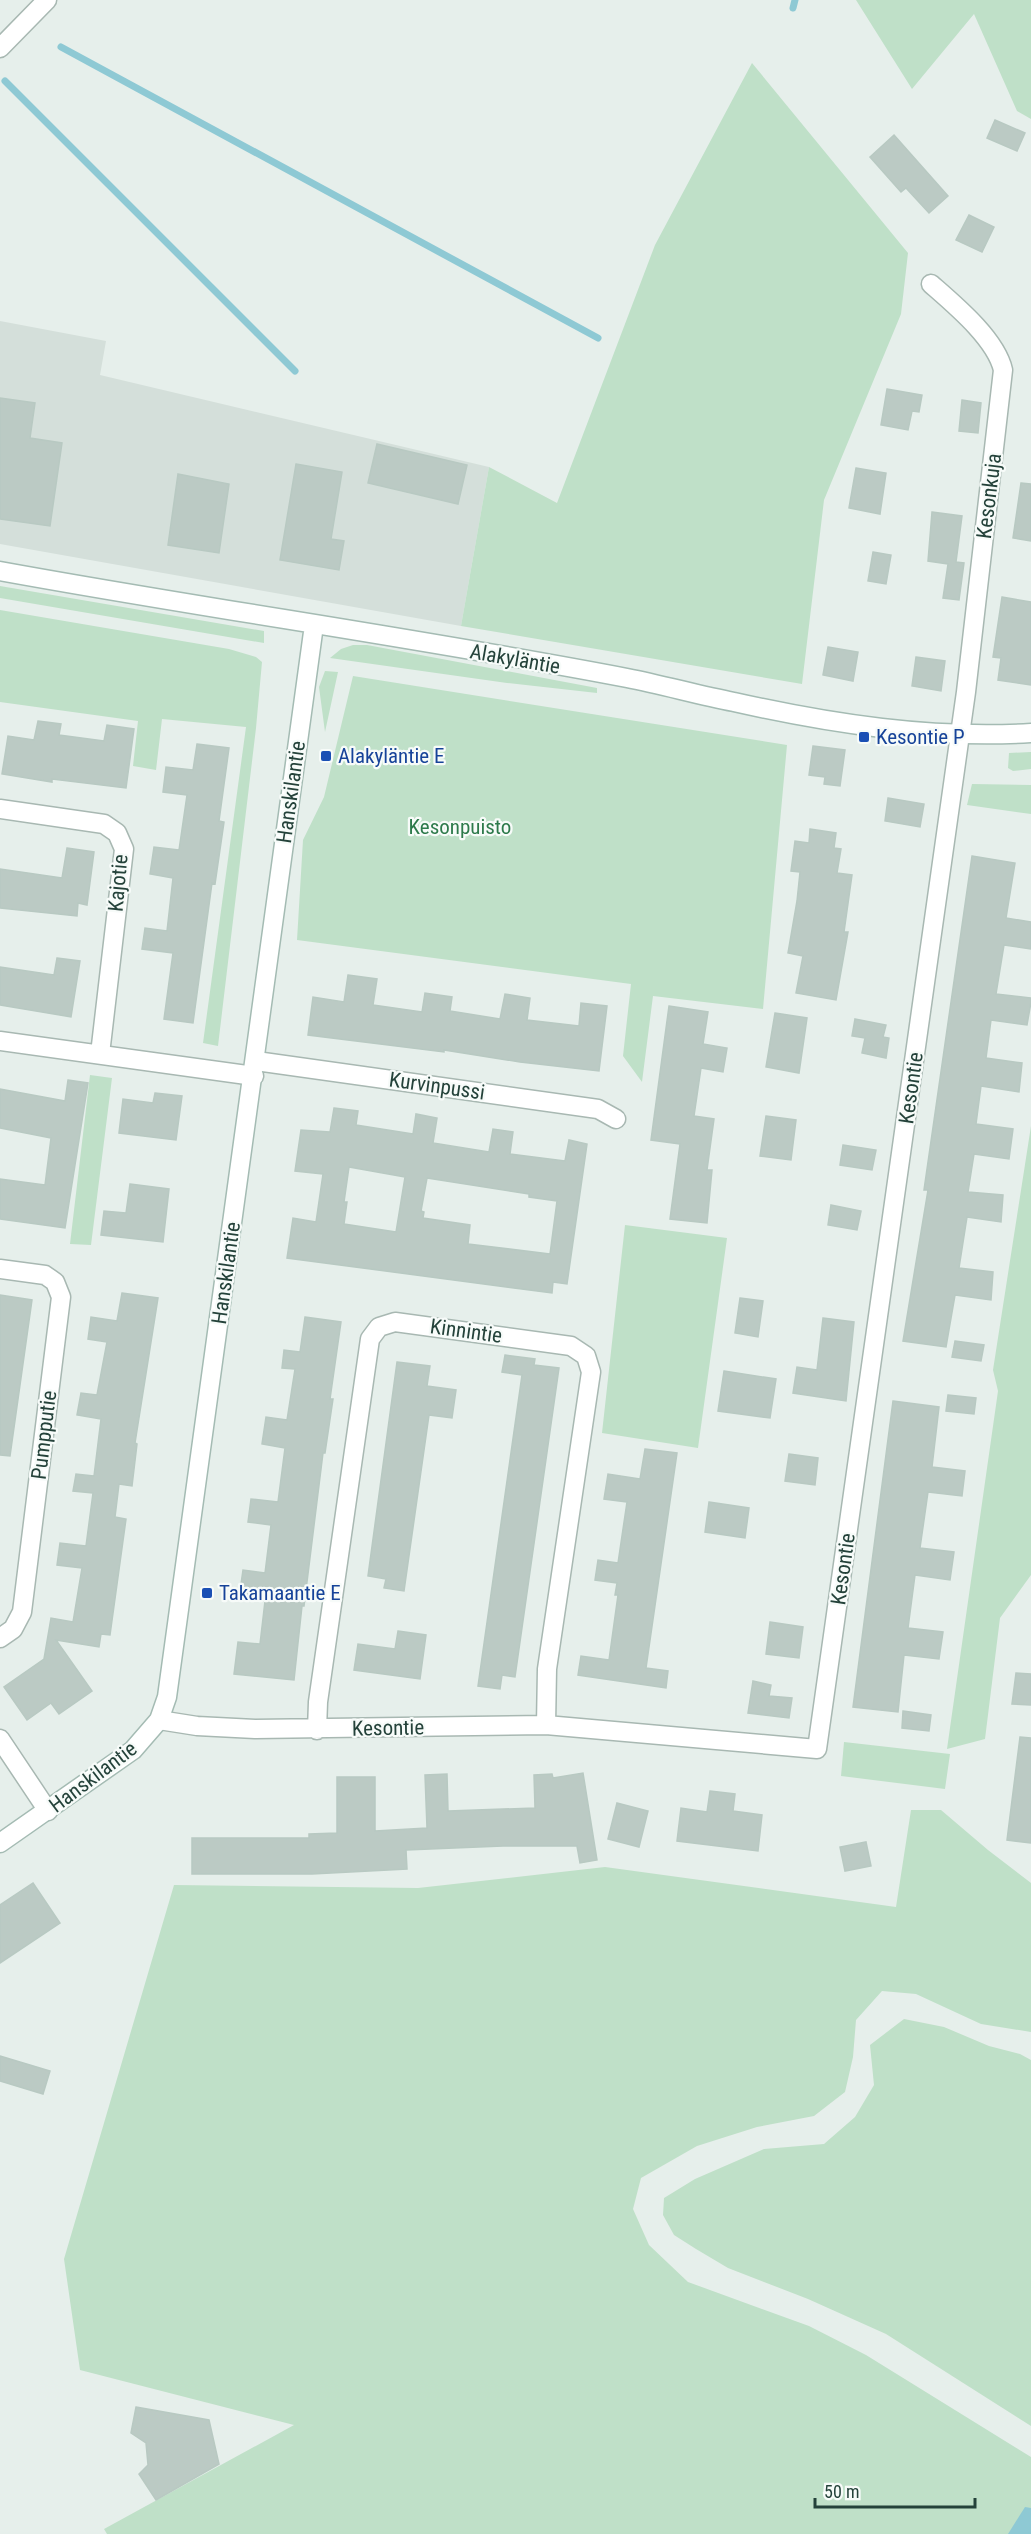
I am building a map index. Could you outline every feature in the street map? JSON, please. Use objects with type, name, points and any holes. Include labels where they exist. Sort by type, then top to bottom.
[{"type":"street","points":[[0,48],[47,0]]},
{"type":"street","name":"Kesonkuja","points":[[931,284],[957,307],[995,350],[1004,370],[959,735]]},
{"type":"street","name":"Alakyläntie","points":[[0,571],[172,603],[627,678],[737,703],[886,729],[959,735],[1031,733]]},
{"type":"street","name":"Hanskilantie","points":[[0,1843],[133,1750],[159,1720],[167,1697],[255,1069],[314,625]]},
{"type":"street","name":"Kesontie","points":[[159,1720],[196,1726],[317,1730],[546,1725],[817,1749],[959,735]]},
{"type":"street","name":"Kajotie","points":[[0,809],[104,824],[117,833],[124,849],[100,1054]]},
{"type":"street","points":[[0,1041],[100,1054],[255,1069]]},
{"type":"street","name":"Kurvinpussi","points":[[255,1069],[598,1109],[616,1119]]},
{"type":"street","name":"Pumpputie","points":[[0,1269],[45,1275],[55,1282],[61,1297],[22,1611],[13,1629],[0,1638]]},
{"type":"street","name":"Kinnintie","points":[[317,1730],[318,1702],[370,1339],[379,1327],[395,1322],[571,1346],[586,1356],[591,1372],[547,1669],[546,1725]]},
{"type":"street","points":[[0,1739],[48,1811]]},
{"type":"shaded area","points":[[0,321],[106,341],[100,375],[489,467],[461,626],[0,544]]},
{"type":"green space","points":[[856,0],[1031,0],[1031,119],[1017,111],[974,14],[912,89]]},
{"type":"green space","points":[[752,63],[908,253],[901,314],[824,500],[802,684],[461,626],[489,467],[557,503],[655,245]]},
{"type":"green space","points":[[0,586],[264,631],[264,643],[0,598]]},
{"type":"green space","points":[[0,610],[229,649],[256,657],[262,662],[218,1046],[203,1043],[246,727],[162,719],[156,770],[133,766],[138,721],[0,702]]},
{"type":"green space","points":[[353,645],[367,645],[597,688],[597,693],[330,658],[341,649]]},
{"type":"green space","points":[[325,671],[338,672],[325,732],[319,687]]},
{"type":"green space","name":"Kesonpuisto","points":[[353,676],[787,745],[763,1009],[653,996],[642,1082],[623,1056],[631,984],[297,940],[303,840],[324,797]]},
{"type":"green space","points":[[1031,752],[1031,769],[1013,771],[1008,768],[1009,753]]},
{"type":"green space","points":[[972,784],[1031,785],[1031,814],[967,805]]},
{"type":"green space","points":[[90,1075],[112,1078],[91,1245],[70,1244]]},
{"type":"green space","points":[[1031,1126],[1031,1575],[1000,1618],[985,1739],[947,1749],[998,1391],[993,1370]]},
{"type":"green space","points":[[625,1225],[727,1238],[698,1448],[602,1433]]},
{"type":"green space","points":[[844,1742],[950,1754],[945,1789],[841,1776]]},
{"type":"green space","points":[[911,1810],[941,1810],[1031,1883],[1031,2032],[981,2024],[916,1994],[882,1991],[856,2020],[853,2057],[845,2092],[814,2116],[757,2127],[697,2146],[641,2178],[633,2209],[649,2245],[688,2282],[809,2326],[866,2355],[1031,2457],[1031,2534],[107,2534],[104,2529],[294,2425],[80,2370],[64,2259],[174,1885],[418,1888],[605,1867],[896,1907]]},
{"type":"green space","points":[[904,2019],[944,2027],[989,2046],[1020,2054],[1031,2060],[1031,2426],[886,2334],[808,2299],[728,2268],[674,2235],[663,2215],[664,2198],[695,2179],[764,2149],[824,2144],[855,2117],[874,2085],[870,2045]]},
{"type":"water","points":[[1025,2507],[1031,2508],[1031,2534],[1008,2534]]},
{"type":"building","points":[[995,120],[1025,133],[1017,151],[987,138]]},
{"type":"building","points":[[894,135],[948,196],[929,213],[906,188],[901,192],[870,157]]},
{"type":"building","points":[[969,215],[994,227],[982,252],[956,240]]},
{"type":"building","points":[[887,389],[922,395],[919,412],[912,411],[908,430],[881,425]]},
{"type":"building","points":[[0,398],[35,403],[30,438],[62,443],[50,526],[0,519]]},
{"type":"building","points":[[962,400],[981,403],[978,433],[959,431]]},
{"type":"building","points":[[377,444],[467,465],[458,504],[368,483]]},
{"type":"building","points":[[296,464],[342,472],[331,539],[344,541],[339,570],[280,560]]},
{"type":"building","points":[[856,468],[886,473],[880,514],[849,508]]},
{"type":"building","points":[[178,474],[229,484],[219,553],[168,545]]},
{"type":"building","points":[[1021,483],[1031,484],[1031,541],[1013,538]]},
{"type":"building","points":[[932,512],[962,516],[956,562],[964,563],[959,600],[943,598],[948,564],[928,561]]},
{"type":"building","points":[[873,552],[891,555],[886,584],[868,581]]},
{"type":"building","points":[[1002,597],[1031,602],[1031,685],[998,680],[1001,658],[993,657]]},
{"type":"building","points":[[828,647],[858,652],[853,681],[823,675]]},
{"type":"building","points":[[916,657],[945,661],[941,691],[912,686]]},
{"type":"building","points":[[38,721],[61,724],[59,735],[104,741],[107,725],[134,729],[126,788],[52,779],[52,782],[2,774],[8,736],[34,740]]},
{"type":"building","points":[[197,744],[229,748],[219,821],[224,822],[215,884],[212,883],[193,1023],[164,1019],[173,953],[142,949],[145,928],[167,931],[173,878],[150,874],[154,847],[179,850],[187,795],[163,792],[166,767],[193,770]]},
{"type":"building","points":[[813,746],[845,750],[840,786],[824,784],[825,777],[809,775]]},
{"type":"building","points":[[888,798],[924,804],[920,827],[885,821]]},
{"type":"building","points":[[810,829],[836,833],[834,848],[841,849],[837,873],[852,875],[844,932],[848,932],[836,1000],[796,993],[803,956],[788,953],[800,872],[791,871],[795,841],[809,843]]},
{"type":"building","points":[[67,848],[94,852],[87,905],[78,903],[77,916],[0,908],[0,869],[62,878]]},
{"type":"building","points":[[972,856],[1015,863],[1006,918],[1031,922],[1031,949],[1004,945],[996,994],[1031,998],[1031,1002],[1027,1025],[991,1020],[986,1058],[1022,1063],[1019,1092],[981,1086],[976,1124],[1013,1129],[1009,1159],[974,1154],[968,1192],[1003,1195],[1001,1222],[967,1217],[959,1268],[993,1272],[991,1300],[955,1295],[946,1347],[903,1341],[928,1190],[924,1190]]},
{"type":"building","points":[[57,958],[80,961],[71,1017],[0,1005],[0,967],[54,975]]},
{"type":"building","points":[[348,975],[377,979],[373,1005],[422,1012],[425,993],[452,997],[450,1011],[500,1019],[505,994],[530,998],[527,1020],[579,1026],[581,1003],[607,1006],[599,1071],[444,1050],[444,1052],[308,1035],[313,997],[344,1002]]},
{"type":"building","points":[[669,1006],[708,1012],[703,1044],[727,1048],[723,1072],[701,1068],[694,1116],[714,1119],[707,1170],[712,1170],[707,1223],[670,1219],[680,1144],[651,1140]]},
{"type":"building","points":[[775,1013],[807,1018],[799,1073],[766,1067]]},
{"type":"building","points":[[855,1019],[886,1025],[883,1037],[889,1038],[886,1058],[862,1053],[865,1038],[852,1036]]},
{"type":"building","points":[[68,1080],[88,1083],[65,1228],[0,1219],[0,1179],[45,1185],[51,1138],[0,1128],[0,1089],[65,1101]]},
{"type":"building","points":[[155,1093],[182,1096],[176,1140],[119,1133],[123,1099],[153,1103]]},
{"type":"building","points":[[334,1108],[358,1111],[356,1125],[413,1134],[416,1114],[437,1118],[433,1143],[489,1152],[493,1129],[513,1132],[510,1154],[565,1161],[569,1140],[587,1144],[567,1284],[553,1282],[552,1293],[287,1258],[293,1218],[316,1222],[323,1174],[295,1171],[301,1130],[330,1132]],"holes":[[[349,1167],[405,1177],[396,1232],[344,1224],[347,1202],[344,1202]],[[427,1178],[529,1194],[529,1197],[557,1201],[550,1254],[468,1244],[470,1225],[423,1218],[424,1212],[421,1211]]]},
{"type":"building","points":[[766,1116],[796,1120],[791,1160],[760,1156]]},
{"type":"building","points":[[843,1145],[876,1150],[872,1170],[840,1165]]},
{"type":"building","points":[[130,1184],[169,1189],[163,1242],[101,1235],[104,1211],[126,1213]]},
{"type":"building","points":[[831,1205],[861,1211],[857,1230],[828,1225]]},
{"type":"building","points":[[122,1293],[158,1298],[135,1443],[137,1444],[132,1486],[119,1484],[115,1517],[126,1519],[110,1635],[101,1634],[99,1647],[56,1640],[92,1691],[59,1714],[51,1703],[27,1720],[4,1687],[44,1659],[51,1618],[73,1622],[82,1568],[57,1565],[60,1543],[86,1546],[93,1493],[73,1491],[76,1474],[94,1476],[101,1419],[77,1415],[81,1393],[97,1395],[107,1342],[88,1339],[91,1317],[117,1321]]},
{"type":"building","points":[[0,1295],[32,1300],[10,1456],[0,1455]]},
{"type":"building","points":[[740,1298],[763,1301],[758,1337],[735,1333]]},
{"type":"building","points":[[305,1317],[341,1322],[330,1399],[333,1399],[325,1453],[323,1453],[294,1680],[234,1674],[238,1642],[260,1644],[265,1601],[239,1598],[243,1570],[265,1573],[271,1525],[248,1522],[251,1499],[278,1502],[285,1448],[262,1444],[266,1417],[287,1420],[295,1369],[282,1368],[284,1350],[300,1352]]},
{"type":"building","points":[[823,1318],[854,1322],[846,1401],[793,1393],[797,1367],[817,1370]]},
{"type":"building","points":[[955,1341],[984,1345],[981,1361],[952,1357]]},
{"type":"building","points":[[505,1355],[535,1359],[534,1365],[559,1368],[515,1677],[502,1675],[500,1689],[478,1686],[522,1375],[502,1372]]},
{"type":"building","points":[[397,1362],[430,1366],[427,1386],[456,1390],[452,1418],[429,1415],[404,1591],[384,1588],[386,1579],[368,1576]]},
{"type":"building","points":[[724,1371],[776,1379],[770,1418],[718,1411]]},
{"type":"building","points":[[948,1395],[976,1398],[974,1414],[946,1411]]},
{"type":"building","points":[[893,1401],[939,1407],[932,1467],[965,1471],[962,1496],[928,1492],[920,1548],[954,1552],[950,1580],[915,1575],[908,1628],[943,1632],[939,1659],[904,1655],[898,1712],[853,1707]]},
{"type":"building","points":[[645,1449],[677,1453],[646,1668],[668,1671],[666,1688],[578,1675],[581,1656],[609,1660],[618,1595],[615,1595],[617,1583],[595,1580],[598,1560],[618,1563],[627,1502],[604,1499],[608,1474],[640,1479]]},
{"type":"building","points":[[789,1454],[818,1458],[815,1485],[785,1481]]},
{"type":"building","points":[[709,1502],[749,1508],[745,1538],[705,1532]]},
{"type":"building","points":[[770,1622],[803,1627],[799,1658],[766,1654]]},
{"type":"building","points":[[398,1631],[426,1635],[420,1679],[354,1670],[358,1644],[395,1649]]},
{"type":"building","points":[[1016,1673],[1031,1674],[1031,1705],[1012,1704]]},
{"type":"building","points":[[753,1681],[771,1685],[769,1696],[792,1698],[789,1718],[748,1713]]},
{"type":"building","points":[[903,1711],[931,1715],[929,1731],[902,1728]]},
{"type":"building","points":[[1020,1737],[1031,1738],[1031,1843],[1007,1840]]},
{"type":"building","points":[[583,1773],[597,1860],[580,1863],[577,1846],[503,1846],[406,1850],[407,1869],[312,1874],[192,1874],[192,1838],[309,1838],[309,1834],[337,1833],[337,1777],[375,1777],[375,1831],[427,1828],[425,1775],[447,1774],[448,1811],[535,1808],[534,1775],[552,1774],[553,1778]]},
{"type":"building","points":[[710,1791],[735,1794],[733,1811],[762,1815],[758,1851],[677,1841],[681,1808],[707,1812]]},
{"type":"building","points":[[617,1803],[648,1811],[639,1847],[608,1839]]},
{"type":"building","points":[[866,1842],[871,1866],[845,1871],[840,1847]]},
{"type":"building","points":[[33,1883],[60,1923],[0,1963],[0,1905]]},
{"type":"building","points":[[0,2056],[50,2071],[43,2094],[0,2081]]},
{"type":"building","points":[[136,2407],[209,2420],[219,2464],[156,2500],[139,2474],[148,2465],[146,2443],[131,2433]]},
{"type":"waterway","points":[[793,8],[795,0]]},
{"type":"waterway","points":[[61,47],[598,338]]},
{"type":"waterway","points":[[5,81],[295,371]]},
{"type":"place","name":"Kesontie P","points":[[864,737]]},
{"type":"place","name":"Alakyläntie E","points":[[326,756]]},
{"type":"place","name":"Takamaantie E","points":[[207,1593]]}]
